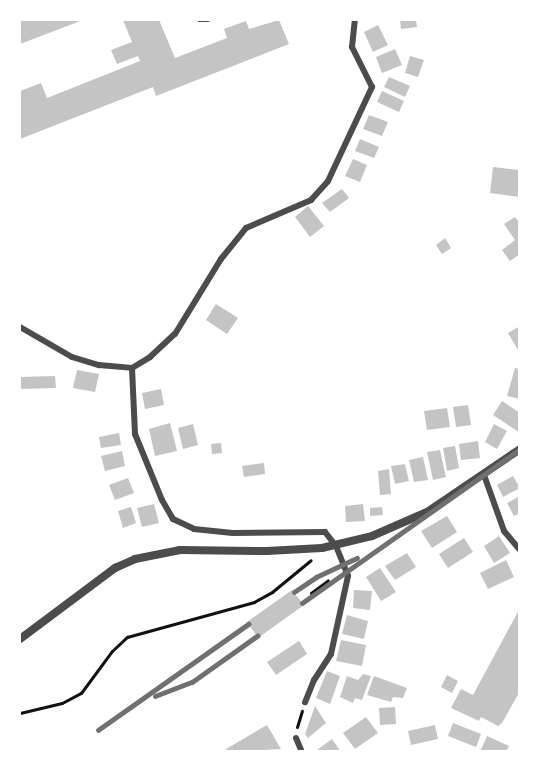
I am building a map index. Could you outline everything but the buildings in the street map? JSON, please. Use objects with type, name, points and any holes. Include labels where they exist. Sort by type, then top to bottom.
[{"type":"street","points":[[20,327],[72,357],[99,365],[132,368],[150,357],[175,334],[221,259],[246,228],[311,200],[328,181],[372,87],[352,47],[355,20]]},
{"type":"street","points":[[132,368],[135,434],[162,500],[173,519],[194,529],[233,533],[326,532],[336,546],[348,576],[331,654],[314,680],[305,702]]},
{"type":"street","points":[[20,639],[115,568],[135,560],[180,550],[267,551],[336,546],[409,521],[484,475],[519,449]]},
{"type":"street","points":[[484,475],[504,531],[519,550]]},
{"type":"street","points":[[296,738],[302,752]]},
{"type":"lane","points":[[199,20],[208,20]]},
{"type":"path","points":[[20,713],[63,703],[81,693],[112,651],[127,637],[254,602],[278,587],[322,548]]},
{"type":"path","points":[[310,593],[328,580]]},
{"type":"path","points":[[296,738],[297,724],[305,702]]},
{"type":"railway","points":[[302,603],[520,449]]},
{"type":"railway","points":[[294,592],[316,577],[357,558]]},
{"type":"railway","points":[[98,730],[248,624]]},
{"type":"railway","points":[[155,696],[192,682],[257,636]]}]
